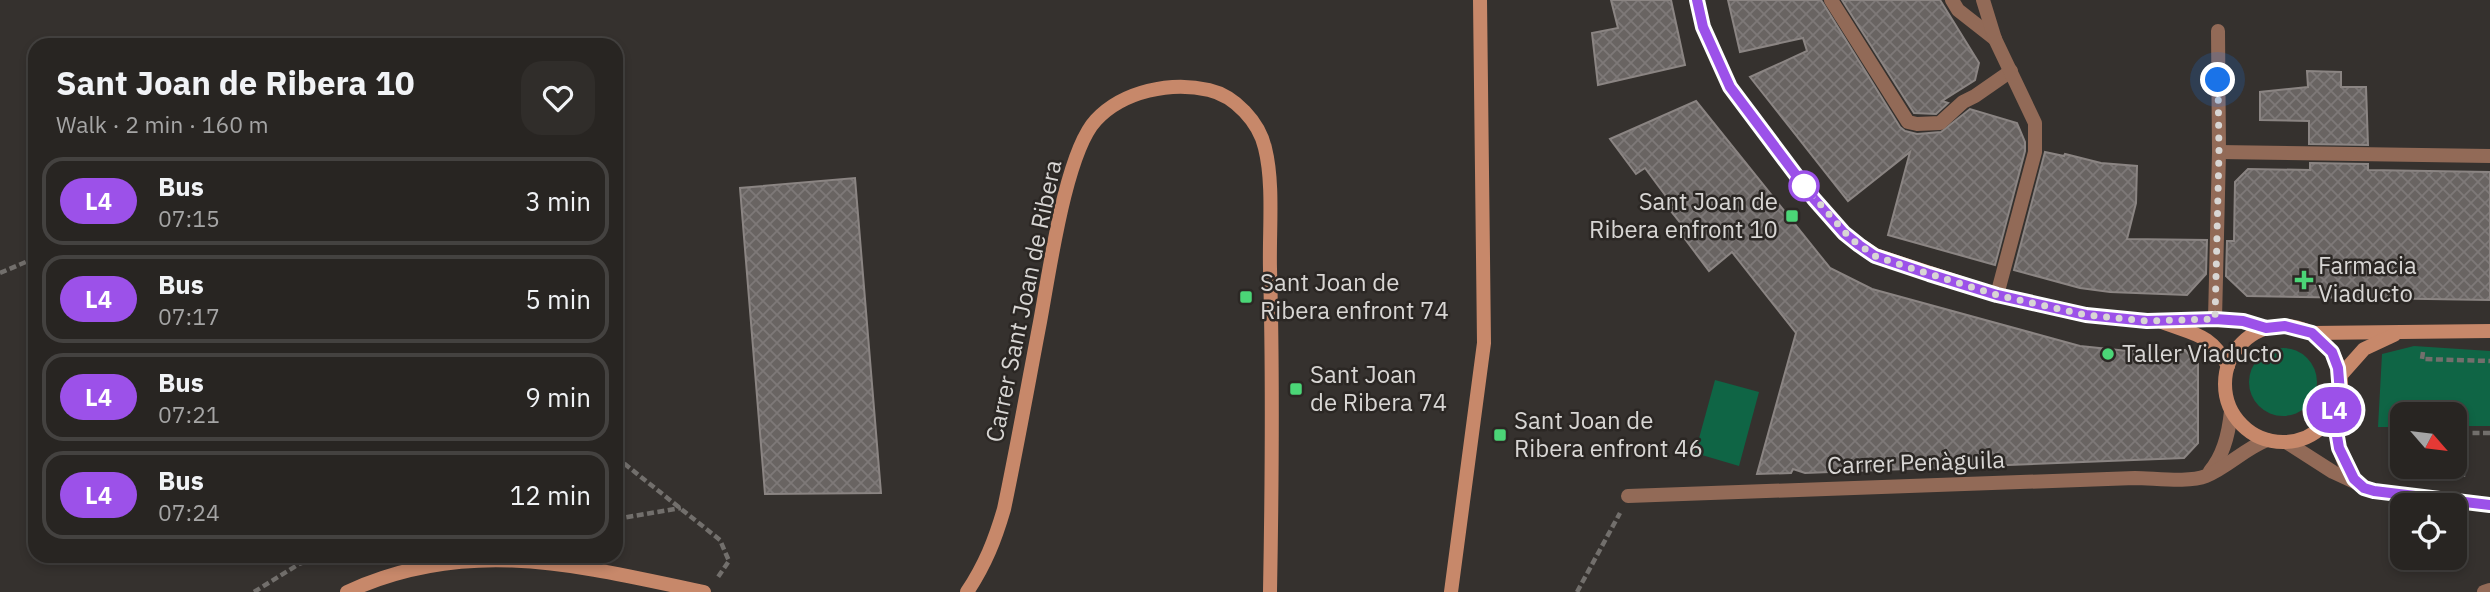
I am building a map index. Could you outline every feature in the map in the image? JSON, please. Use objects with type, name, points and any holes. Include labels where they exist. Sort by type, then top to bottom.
[{"type":"main road","points":[[1451,592],[1484,343],[1480,0]]},
{"type":"main road","points":[[1697,0],[1703,27],[1730,87],[1814,199],[1844,233],[1875,256],[1997,295],[2086,315],[2157,320],[2243,321],[2266,328]]},
{"type":"main road","name":"Carrer Sant Joan de Ribera","points":[[967,592],[993,547],[1004,509],[1047,276],[1067,191],[1082,143],[1095,121],[1111,107],[1142,92],[1177,87],[1210,90],[1234,102],[1255,122],[1265,147],[1270,234],[1273,452],[1270,592]]},
{"type":"main road","points":[[2157,320],[2211,342],[2218,348],[2228,366]]},
{"type":"main road","points":[[2312,333],[2332,352],[2340,376],[2340,393],[2333,413],[2316,432],[2305,438],[2286,442],[2267,440],[2249,432],[2231,411],[2224,384],[2228,366],[2239,345],[2250,335],[2266,328],[2285,326],[2312,333],[2490,331]]},
{"type":"main road","points":[[2340,376],[2364,349],[2405,331]]},
{"type":"main road","points":[[347,592],[366,583],[444,563]]},
{"type":"main road","points":[[537,563],[709,587]]},
{"type":"street","points":[[1831,0],[1908,122],[1940,122],[1963,102],[2011,71]]},
{"type":"street","points":[[1952,0],[1958,10],[1995,39]]},
{"type":"street","points":[[1983,0],[1995,39],[2035,123],[2035,152],[1997,295]]},
{"type":"street","points":[[2215,319],[2219,152],[2218,31]]},
{"type":"street","points":[[2219,152],[2490,156]]},
{"type":"street","points":[[2205,477],[2221,453],[2229,430],[2231,411]]},
{"type":"street","points":[[2333,413],[2339,448],[2345,463],[2354,479],[2364,488]]},
{"type":"street","points":[[2205,477],[2250,447],[2267,440]]},
{"type":"street","points":[[2286,442],[2364,488],[2490,505]]},
{"type":"street","name":"Carrer Penàguila","points":[[1629,496],[2205,477]]},
{"type":"street","points":[[2484,592],[2490,590]]},
{"type":"path","points":[[0,273],[28,261]]},
{"type":"path","points":[[2423,347],[2421,359],[2490,361]]},
{"type":"path","points":[[2468,433],[2490,433]]},
{"type":"path","points":[[623,462],[720,540],[729,561],[709,587]]},
{"type":"path","points":[[1577,592],[1629,496]]},
{"type":"path","points":[[623,518],[682,507]]},
{"type":"path","points":[[254,592],[302,563]]},
{"type":"green space","points":[[2414,346],[2490,351],[2490,426],[2468,426],[2468,402],[2390,402],[2390,427],[2378,427],[2382,354]]},
{"type":"green space","points":[[2283,348],[2296,351],[2307,358],[2314,369],[2317,382],[2314,395],[2307,406],[2296,413],[2283,416],[2270,413],[2259,406],[2252,395],[2249,382],[2252,369],[2259,358],[2270,351]]},
{"type":"green space","points":[[1715,380],[1759,392],[1739,466],[1695,453]]},
{"type":"building","points":[[1611,0],[1671,0],[1685,65],[1598,85],[1592,33],[1618,28]]},
{"type":"building","points":[[1728,0],[1821,0],[1905,131],[1917,134],[1941,132],[1970,109],[2017,123],[2025,142],[2025,151],[1995,265],[1888,235],[1910,152],[1848,201],[1750,77],[1807,51],[1803,38],[1740,52]]},
{"type":"building","points":[[1842,0],[1940,0],[1979,63],[1975,80],[1942,101],[1948,103],[1936,114],[1914,113]]},
{"type":"building","points":[[2307,71],[2341,72],[2341,87],[2366,87],[2368,145],[2309,144],[2309,121],[2260,120],[2260,92],[2308,87]]},
{"type":"building","points":[[1696,101],[1830,268],[1872,289],[2080,346],[2128,351],[2185,350],[2198,364],[2198,443],[2184,458],[1805,473],[1793,469],[1791,473],[1757,474],[1796,333],[1732,252],[1709,271],[1682,235],[1687,231],[1670,210],[1674,207],[1645,168],[1636,174],[1610,139]]},
{"type":"building","points":[[2045,152],[2101,163],[2137,166],[2136,203],[2127,239],[2207,240],[2206,274],[2187,295],[2080,288],[2014,270]]},
{"type":"building","points":[[2310,163],[2368,164],[2368,170],[2490,172],[2490,300],[2247,296],[2226,276],[2227,241],[2234,241],[2235,182],[2248,169],[2310,170]]},
{"type":"building","points":[[855,178],[881,493],[765,494],[740,188]]},
{"type":"bus line","name":"L4","points":[[1697,0],[1703,27],[1730,87],[1749,115],[1844,233],[1875,256],[1997,295],[2086,315],[2147,321],[2215,319],[2243,321],[2266,328],[2285,326],[2303,329],[2312,333],[2332,352],[2338,368],[2340,393],[2333,413],[2339,448],[2354,479],[2364,488],[2374,491],[2490,505]]},
{"type":"place","name":"Sant Joan de Ribera enfront 10","points":[[1792,216]]},
{"type":"place","name":"Farmacia Viaducto","points":[[2304,280]]},
{"type":"place","name":"Sant Joan de Ribera enfront 74","points":[[1246,297]]},
{"type":"place","name":"Taller Viaducto","points":[[2108,354]]},
{"type":"place","name":"Sant Joan de Ribera 74","points":[[1296,389]]},
{"type":"place","name":"Sant Joan de Ribera enfront 46","points":[[1500,435]]},
{"type":"route","points":[[1804,186],[1851,239],[1875,256],[1907,267],[1997,295],[2086,315],[2147,321],[2215,319],[2218,80]]}]
